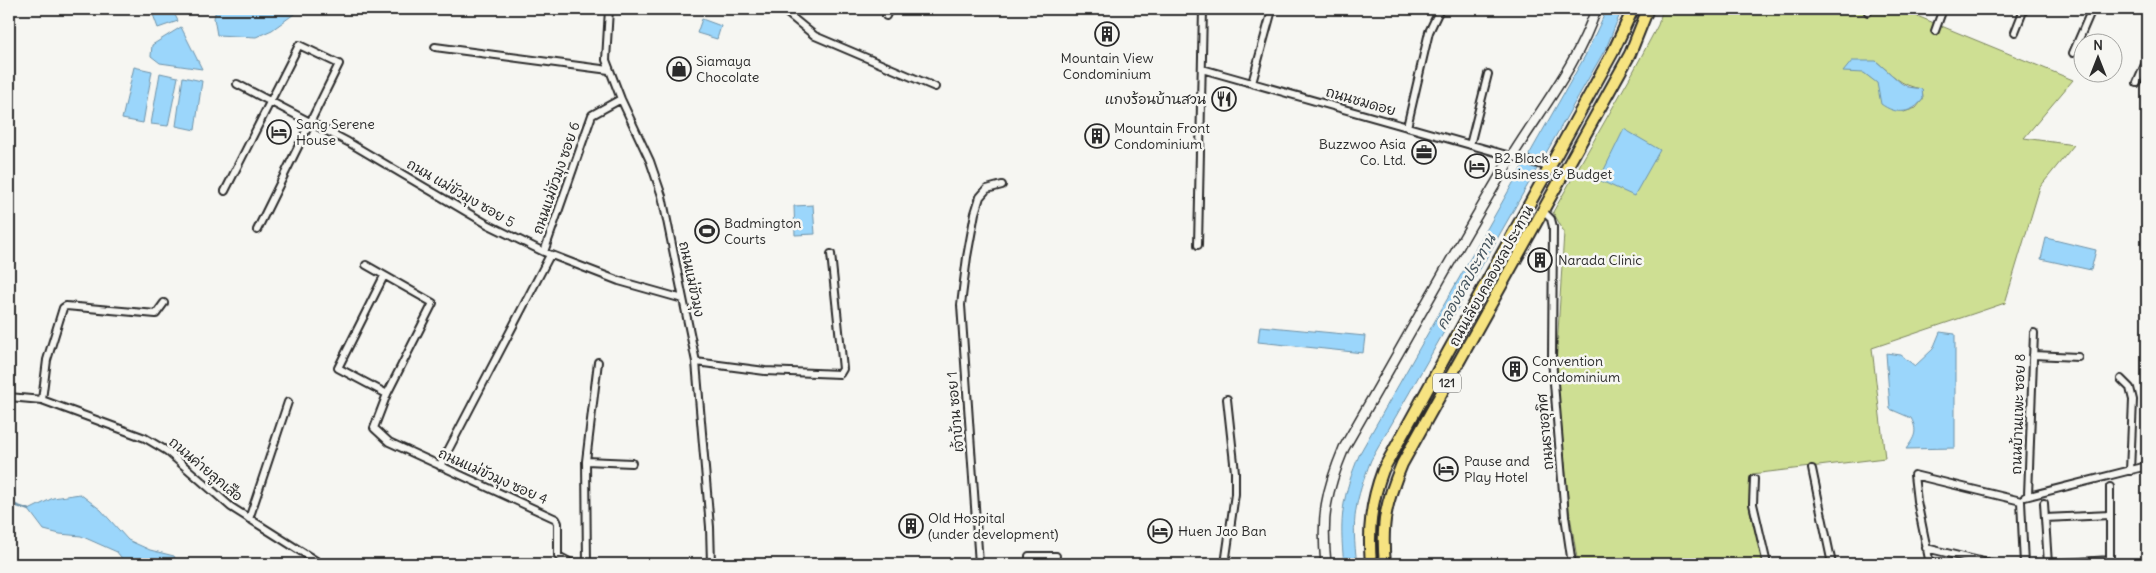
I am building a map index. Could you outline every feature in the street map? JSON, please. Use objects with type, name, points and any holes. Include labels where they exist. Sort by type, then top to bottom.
[{"type":"main road","points":[[1326,564],[1323,537],[1326,505],[1331,480],[1344,448],[1512,157],[1576,54],[1592,23],[1596,9]]},
{"type":"main road","name":"ถนนเลียบคลองชลประทาน","points":[[1371,564],[1370,512],[1374,494],[1383,470],[1613,52],[1633,9]]},
{"type":"main road","name":"ถนนเลียบคลองชลประทาน","points":[[1385,564],[1383,525],[1385,509],[1402,464],[1630,54],[1648,9]]},
{"type":"main road","points":[[1529,203],[1543,211]]},
{"type":"street","name":"ถนนแม่ขัวมุง","points":[[609,9],[605,48],[609,70],[650,160],[662,196],[696,362],[710,527],[711,564]]},
{"type":"street","points":[[782,9],[815,36],[935,86]]},
{"type":"street","points":[[886,16],[888,9]]},
{"type":"street","points":[[1198,245],[1203,9]]},
{"type":"street","points":[[1407,127],[1428,32],[1440,9]]},
{"type":"street","points":[[1935,31],[1943,9]]},
{"type":"street","points":[[2015,32],[2024,9]]},
{"type":"street","points":[[2073,54],[2092,9]]},
{"type":"street","points":[[1252,83],[1272,10]]},
{"type":"street","points":[[225,191],[299,45],[339,64],[257,230]]},
{"type":"street","points":[[435,47],[609,70]]},
{"type":"street","points":[[2137,83],[2147,60]]},
{"type":"street","name":"ถนนชมดอย","points":[[1202,69],[1549,167]]},
{"type":"street","points":[[1470,145],[1488,74]]},
{"type":"street","name":"ถนน แม่ขัวมุง ซอย 5","points":[[237,84],[311,122],[487,224],[547,254],[619,281],[683,299]]},
{"type":"street","name":"ถนนแม่ขัวมุง ซอย 6","points":[[440,466],[547,254],[592,115],[621,99]]},
{"type":"street","name":"เจ้าบ้าน ซอย 1","points":[[979,564],[960,305],[974,214],[980,197],[987,189],[1002,185]]},
{"type":"street","name":"ถนนราชอุทิศ","points":[[1543,211],[1551,219],[1553,227],[1552,358],[1565,516],[1572,564]]},
{"type":"street","points":[[696,362],[765,371],[840,374],[843,369],[831,254]]},
{"type":"street","points":[[366,266],[433,303],[387,394],[338,368],[384,276]]},
{"type":"street","points":[[42,400],[47,360],[63,308],[66,306],[156,314],[164,303]]},
{"type":"street","name":"ถนนบ้านแพะ ซอย 8","points":[[2028,495],[2034,333]]},
{"type":"street","points":[[2033,356],[2078,357]]},
{"type":"street","points":[[587,564],[586,461],[598,362]]},
{"type":"street","points":[[2121,379],[2130,388],[2133,400],[2130,471]]},
{"type":"street","name":"ถนนแม่ขัวมุง ซอย 4","points":[[387,394],[374,428],[389,442],[556,519],[558,523],[558,556],[572,564]]},
{"type":"street","name":"ถนนค่ายลูกเสือ","points":[[9,397],[42,400],[146,438],[168,451],[230,507],[320,564]]},
{"type":"street","points":[[1225,564],[1235,494],[1235,472],[1227,399]]},
{"type":"street","points":[[249,519],[288,402]]},
{"type":"street","points":[[586,461],[632,463]]},
{"type":"street","points":[[2020,501],[2028,495],[2147,466]]},
{"type":"street","points":[[1812,469],[1832,564]]},
{"type":"street","points":[[1930,564],[1917,501],[1914,475],[2020,501]]},
{"type":"street","points":[[1754,479],[1753,504],[1767,564]]},
{"type":"street","points":[[2044,503],[2048,564],[2110,562],[2110,487]]},
{"type":"street","points":[[2020,501],[2024,564]]},
{"type":"street","points":[[2045,518],[2110,515]]},
{"type":"street","points":[[1926,548],[1992,564]]},
{"type":"street","points":[[1029,564],[1029,556],[1056,556]]},
{"type":"green space","points":[[1663,9],[1900,9],[2073,80],[2024,138],[2074,145],[2040,187],[2005,303],[1872,348],[1885,458],[1752,474],[1750,511],[1763,564],[1578,564],[1569,509],[1556,366],[1564,232],[1553,212],[1658,25]],"holes":[[[1876,61],[1902,82],[1922,89],[1923,99],[1916,108],[1904,112],[1880,93],[1878,83],[1864,73]]]},
{"type":"water","points":[[151,9],[172,9],[178,21],[158,28]]},
{"type":"water","points":[[216,9],[301,9],[272,30],[256,37],[217,35],[214,18]]},
{"type":"water","name":"คลองชลประทาน","points":[[1607,9],[1622,9],[1607,46],[1371,460],[1361,488],[1356,511],[1354,535],[1357,564],[1344,564],[1343,508],[1349,482],[1360,453],[1585,56]]},
{"type":"water","points":[[702,19],[721,26],[717,39],[697,33]]},
{"type":"water","points":[[181,27],[202,69],[160,63],[151,56],[152,45]]},
{"type":"water","points":[[1852,61],[1876,61],[1901,83],[1908,87],[1922,89],[1923,99],[1914,108],[1909,110],[1898,111],[1887,108],[1881,104],[1877,83],[1864,73],[1843,72]]},
{"type":"water","points":[[134,67],[152,71],[143,123],[122,119]]},
{"type":"water","points":[[160,73],[178,77],[168,126],[151,124]]},
{"type":"water","points":[[183,77],[202,81],[195,130],[176,126]]},
{"type":"water","points":[[1624,129],[1660,150],[1634,196],[1599,180]]},
{"type":"water","points":[[813,205],[815,234],[795,235],[794,206]]},
{"type":"water","points":[[2046,238],[2096,250],[2091,270],[2041,259]]},
{"type":"water","points":[[1260,326],[1365,336],[1363,353],[1258,342]]},
{"type":"water","points":[[1940,332],[1955,334],[1955,448],[1906,449],[1912,441],[1915,430],[1911,418],[1890,409],[1886,353],[1901,355],[1915,366],[1933,349]]},
{"type":"water","points":[[80,494],[101,510],[128,540],[150,550],[174,556],[176,560],[173,564],[126,564],[117,552],[81,536],[44,530],[29,510],[53,498]]},
{"type":"waterway","points":[[9,503],[29,510]]},
{"type":"place","name":"Mountain View Condominium","points":[[1107,34]]},
{"type":"place","name":"Siamaya Chocolate","points":[[679,69]]},
{"type":"place","name":"แกงร้อนบ้านสวน","points":[[1224,99]]},
{"type":"place","name":"Sang Serene House","points":[[279,132]]},
{"type":"place","name":"Mountain Front Condominium","points":[[1097,136]]},
{"type":"place","name":"Buzzwoo Asia Co. Ltd.","points":[[1424,152]]},
{"type":"place","name":"B2 Black - Business & Budget","points":[[1477,166]]},
{"type":"place","name":"Badmington Courts","points":[[707,231]]},
{"type":"place","name":"Narada Clinic","points":[[1540,260]]},
{"type":"place","name":"Convention Condominium","points":[[1515,369]]},
{"type":"place","name":"Pause and Play Hotel","points":[[1446,469]]},
{"type":"place","name":"Old Hospital (under development)","points":[[911,526]]},
{"type":"place","name":"Huen Jao Ban","points":[[1160,531]]}]
